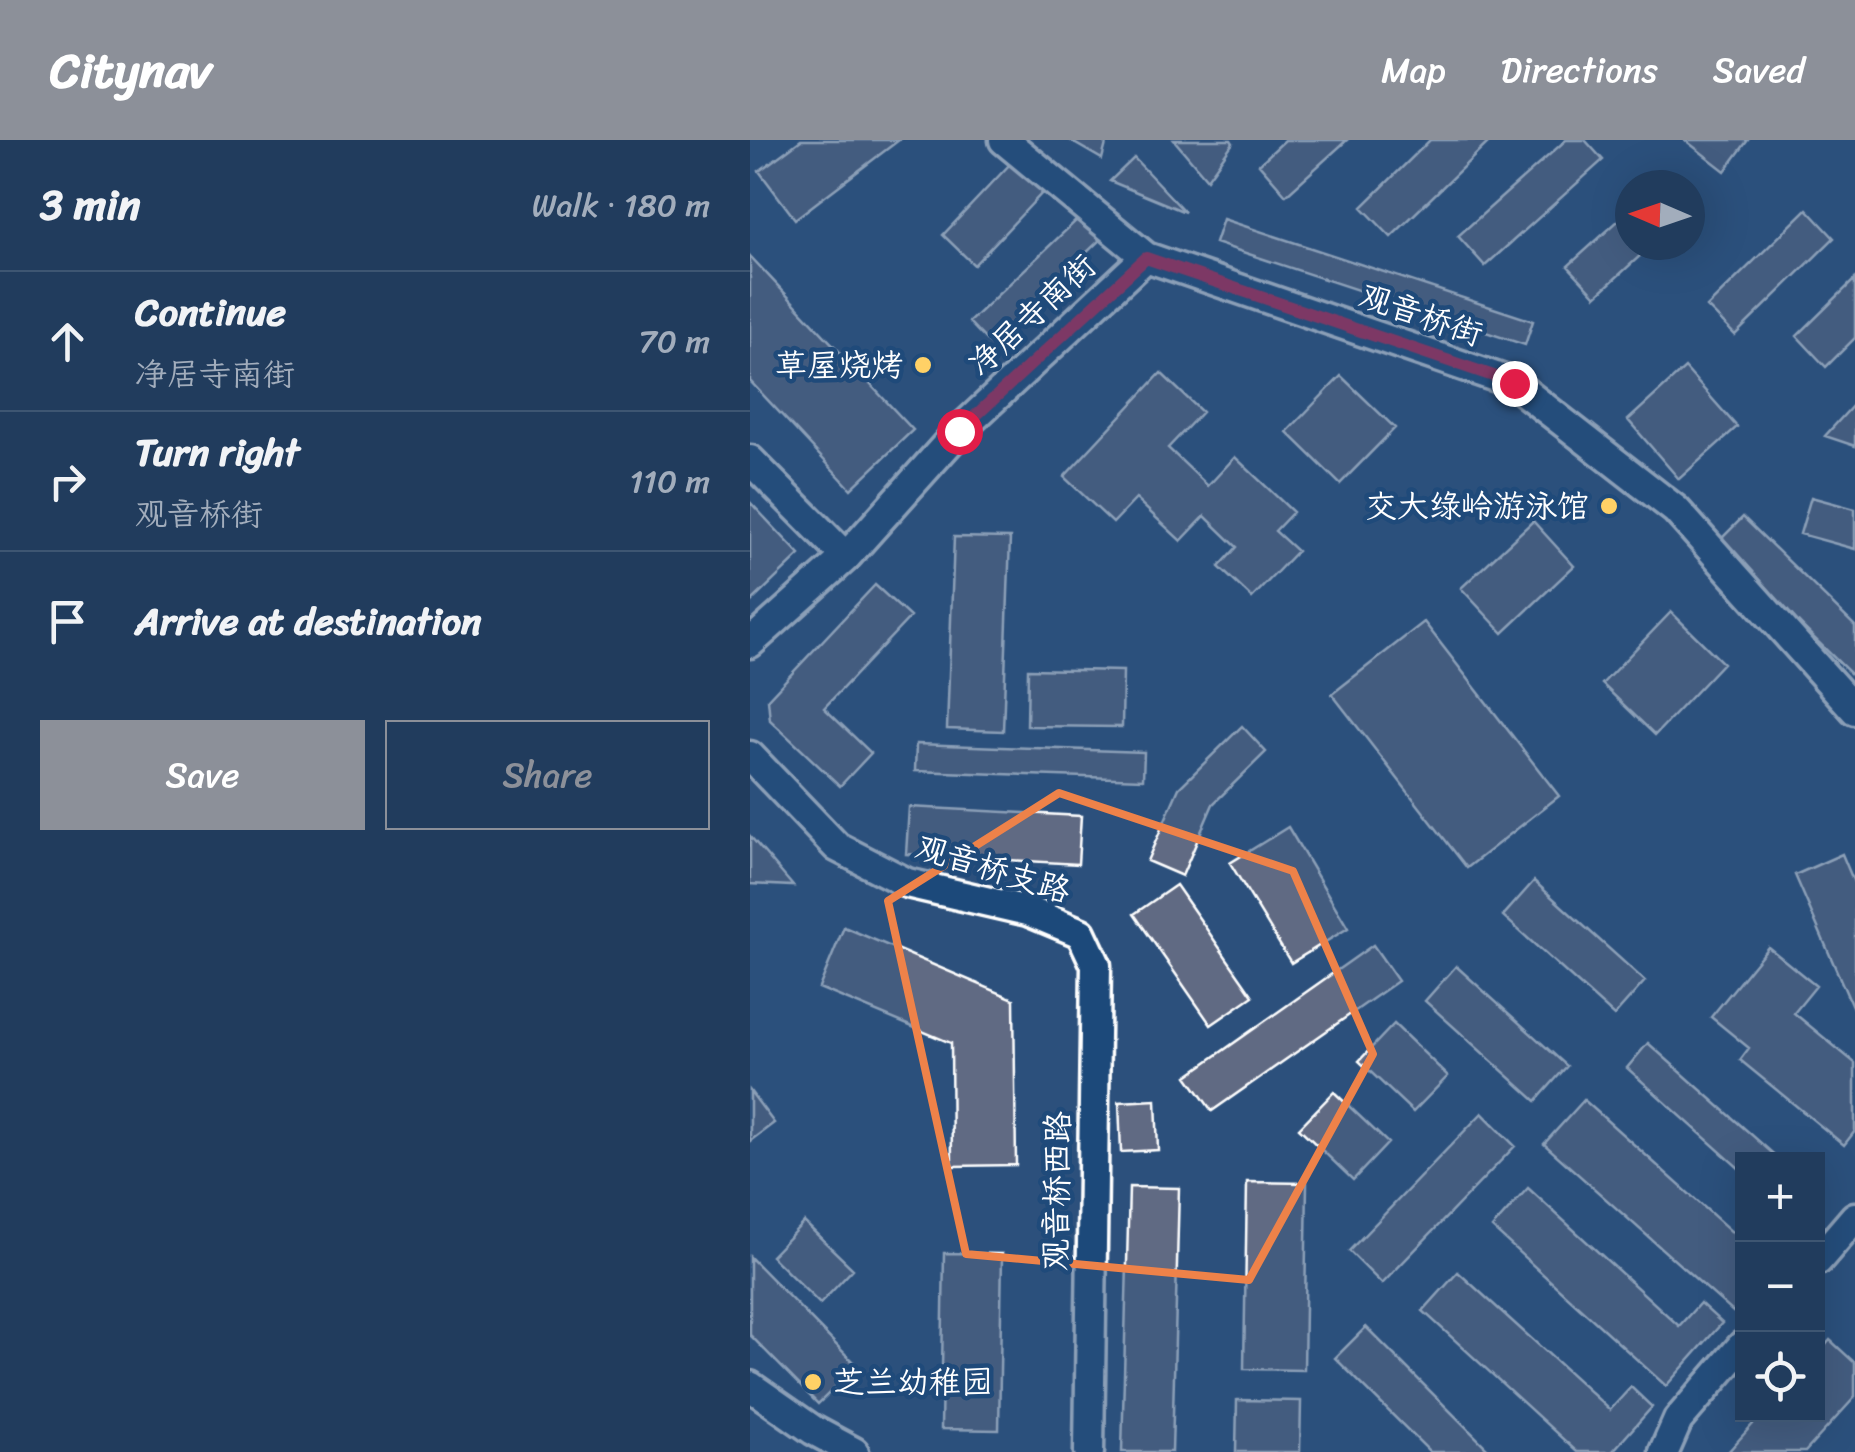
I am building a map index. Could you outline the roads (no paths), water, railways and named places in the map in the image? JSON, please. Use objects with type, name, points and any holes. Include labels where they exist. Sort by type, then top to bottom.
[{"type":"street","name":"观音桥街","points":[[1004,140],[1146,258],[1514,383],[1676,510],[1855,710]]},
{"type":"street","name":"净居寺南街","points":[[750,643],[846,557],[959,431],[1146,258]]},
{"type":"street","points":[[750,460],[846,557]]},
{"type":"street","name":"观音桥支路","points":[[750,756],[837,847],[907,883],[1028,910],[1081,933]]},
{"type":"street","name":"观音桥西路","points":[[1081,933],[1096,965],[1089,1452]]},
{"type":"street","points":[[1825,1252],[1855,1217]]},
{"type":"street","points":[[1664,1452],[1678,1420],[1735,1354]]},
{"type":"street","points":[[750,1386],[813,1430],[854,1452]]},
{"type":"place","name":"草屋烧烤","points":[[923,365]]},
{"type":"place","name":"交大绿岭游泳馆","points":[[1609,506]]},
{"type":"place","name":"芝兰幼稚园","points":[[813,1382]]}]
